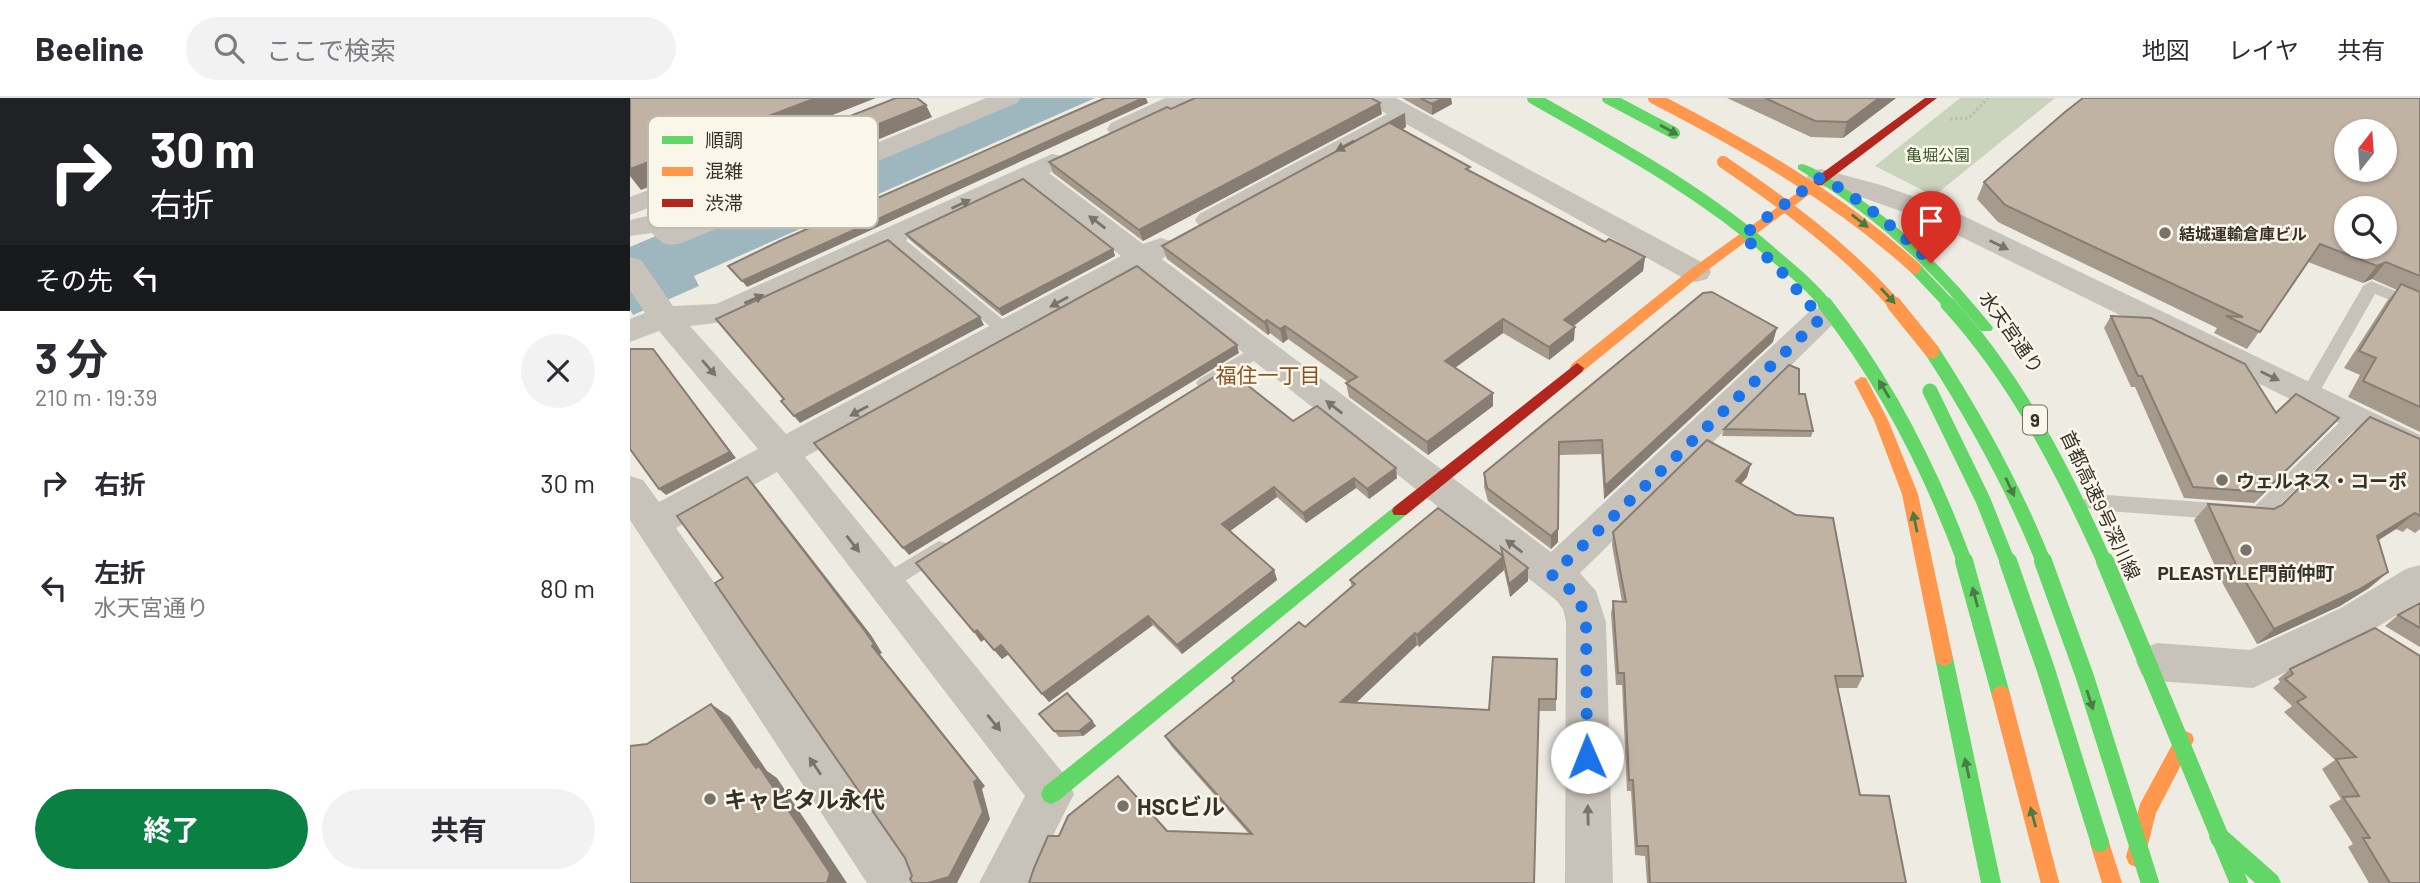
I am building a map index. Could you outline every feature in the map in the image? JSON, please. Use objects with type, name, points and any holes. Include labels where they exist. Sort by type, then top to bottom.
[{"type":"main road","points":[[1526,98],[1638,161],[1742,236],[1775,264],[1821,318],[1847,356],[1881,420],[1910,494],[1991,883]]},
{"type":"main road","points":[[1533,98],[1654,167],[1740,224],[1815,290],[1859,347],[1917,447],[1951,524],[1971,581],[2050,883]]},
{"type":"main road","points":[[1608,98],[1688,141]]},
{"type":"main road","name":"水天宮通り","points":[[1657,98],[1821,177],[1856,197],[1884,219],[1953,285],[1993,338],[2039,407],[2093,502],[2157,662],[2215,834],[2237,883]]},
{"type":"main road","name":"首都高速9号深川線","points":[[1657,98],[1767,159],[1849,213],[1906,258],[1986,347],[2039,426],[2090,523],[2198,779],[2237,883]]},
{"type":"main road","points":[[1051,794],[1696,272],[1821,177],[1932,98]]},
{"type":"main road","points":[[1711,155],[1782,201],[1865,272],[1925,340],[1969,408],[2028,527],[2058,603],[2150,883]]},
{"type":"main road","points":[[1756,208],[1785,229]]},
{"type":"main road","points":[[1918,373],[1946,420],[1988,512],[2027,611],[2112,883]]},
{"type":"main road","points":[[2134,883],[2137,843],[2153,801],[2185,740]]},
{"type":"main road","points":[[2215,834],[2271,883]]},
{"type":"street","points":[[878,152],[1008,98]]},
{"type":"street","points":[[651,317],[721,314],[1185,98]]},
{"type":"street","points":[[1377,98],[1696,272]]},
{"type":"street","points":[[895,883],[641,507],[782,453],[1405,114]]},
{"type":"street","points":[[1030,172],[1434,486],[1570,588],[1582,603],[1586,622],[1589,883]]},
{"type":"street","points":[[1821,177],[1871,191],[1941,216],[2420,450]]},
{"type":"street","points":[[663,228],[672,237],[694,228]]},
{"type":"street","points":[[630,267],[651,317],[782,453],[1051,794],[1003,883]]},
{"type":"street","points":[[1552,575],[1821,318]]},
{"type":"street","points":[[2157,662],[2253,669],[2366,627],[2420,581]]},
{"type":"lane","points":[[892,236],[1006,331]]},
{"type":"lane","points":[[2309,395],[2371,286],[2420,307]]},
{"type":"lane","points":[[1190,393],[1261,349]]},
{"type":"lane","points":[[2093,502],[2259,514],[2355,418]]},
{"type":"lane","points":[[884,584],[954,540]]},
{"type":"path","points":[[1969,118],[1988,98]]},
{"type":"green space","name":"亀堀公園","points":[[1960,98],[2055,98],[1934,196],[1875,166]]},
{"type":"water","points":[[1014,98],[1095,98],[878,194],[878,155]]},
{"type":"water","points":[[704,228],[802,228],[694,276],[699,286],[633,315],[630,309],[630,247],[658,235],[666,244]]},
{"type":"building","points":[[630,98],[816,98],[769,116],[648,116],[648,162],[630,169]]},
{"type":"building","points":[[896,98],[917,98],[926,105],[878,124],[878,116],[850,116]]},
{"type":"building","points":[[1105,98],[1143,98],[878,219],[878,198]]},
{"type":"building","points":[[1195,98],[1371,98],[1380,103],[1139,230],[1049,162],[1167,107],[1171,109]]},
{"type":"building","points":[[1420,98],[1443,98],[1432,104]]},
{"type":"building","points":[[1765,98],[1879,98],[1847,122],[1815,121]]},
{"type":"building","points":[[2083,98],[2420,98],[2420,276],[2386,262],[2377,266],[2359,259],[2397,259],[2397,196],[2334,196],[2334,249],[2320,244],[2260,332],[2226,316],[2243,317],[2005,205],[1984,182]]},
{"type":"building","points":[[1405,114],[1390,123],[1470,167],[1466,169],[1605,242],[1609,239],[1645,257],[1564,320],[1575,327],[1549,347],[1503,319],[1445,361],[1493,393],[1427,442],[1346,383],[1357,377],[1285,326],[1280,329],[1267,320],[1264,322],[1162,246]]},
{"type":"building","points":[[1023,179],[1113,249],[999,309],[906,234]]},
{"type":"building","points":[[809,228],[858,228],[742,281],[728,266]]},
{"type":"building","points":[[888,240],[980,317],[794,416],[781,401],[784,399],[716,319]]},
{"type":"building","points":[[1137,266],[1237,345],[903,548],[814,443]]},
{"type":"building","points":[[2401,284],[2420,292],[2420,407],[2363,381],[2376,358],[2359,351]]},
{"type":"building","points":[[1712,292],[1777,328],[1605,486],[1602,440],[1559,442],[1558,529],[1551,536],[1487,488],[1484,473],[1703,293]]},
{"type":"building","points":[[2111,316],[2151,318],[2245,364],[2276,413],[2296,394],[2339,418],[2264,492],[2193,487]]},
{"type":"building","points":[[630,349],[653,349],[730,452],[659,489],[630,449]]},
{"type":"building","points":[[1789,365],[1799,369],[1799,394],[1805,394],[1813,431],[1724,429]]},
{"type":"building","points":[[1227,369],[1293,421],[1317,406],[1396,468],[1367,489],[1354,478],[1303,513],[1274,487],[1222,524],[1274,570],[1177,645],[1148,616],[1042,694],[1001,645],[994,650],[977,630],[974,632],[916,563]]},
{"type":"building","points":[[2370,417],[2420,439],[2420,516],[2415,513],[2377,536],[2388,572],[2358,590],[2274,629],[2239,571],[2208,504],[2274,509],[2282,505]]},
{"type":"building","points":[[1707,440],[1751,464],[1736,481],[1796,515],[1833,518],[1863,676],[1835,676],[1860,795],[1889,796],[1906,883],[1650,883],[1648,846],[1637,846],[1633,780],[1629,780],[1624,673],[1618,673],[1613,601],[1626,602],[1613,532]]},
{"type":"building","points":[[747,477],[862,627],[874,644],[872,646],[978,779],[974,782],[983,812],[949,877],[928,883],[913,883],[905,858],[715,583],[723,578],[677,516]]},
{"type":"building","points":[[1438,508],[1503,556],[1501,547],[1528,568],[1509,584],[1503,557],[1341,702],[1489,710],[1493,657],[1557,659],[1556,699],[1539,699],[1534,883],[1029,883],[1048,836],[1059,836],[1068,816],[1118,776],[1167,831],[1252,834],[1165,736],[1234,681],[1232,678],[1299,622],[1305,627],[1355,584],[1350,580]]},
{"type":"building","points":[[2420,603],[2420,628],[2398,615]]},
{"type":"building","points":[[2375,628],[2420,656],[2420,883],[2390,883],[2363,838],[2370,838],[2343,797],[2359,796],[2336,759],[2356,757],[2297,702],[2306,697],[2285,679],[2293,674],[2290,669]]},
{"type":"building","points":[[1067,693],[1092,721],[1079,731],[1054,731],[1039,714]]},
{"type":"building","points":[[711,704],[756,768],[759,766],[830,873],[827,883],[630,883],[630,746],[647,744]]},
{"type":"traffic: fast","points":[[1533,98],[1654,167],[1740,224],[1815,291],[1859,347],[1917,447],[1951,525],[1971,581],[2001,695]]},
{"type":"traffic: fast","points":[[1608,98],[1674,133]]},
{"type":"traffic: fast","points":[[1802,167],[1855,200],[1902,238],[1946,280],[1986,328]]},
{"type":"traffic: fast","points":[[1915,268],[1953,309],[1987,353],[2019,399],[2073,495],[2120,595],[2239,883]]},
{"type":"traffic: fast","points":[[1932,351],[1971,412],[2005,475],[2035,541],[2085,677],[2150,883]]},
{"type":"traffic: fast","points":[[1930,391],[1958,445],[2006,556],[2046,670],[2100,843]]},
{"type":"traffic: fast","points":[[1051,794],[1400,511]]},
{"type":"traffic: fast","points":[[1944,658],[1991,883]]},
{"type":"traffic: fast","points":[[2219,837],[2271,883]]},
{"type":"traffic: slow","points":[[1654,98],[1791,173],[1856,217],[1915,268]]},
{"type":"traffic: slow","points":[[1723,162],[1782,202],[1836,247],[1887,296],[1932,351]]},
{"type":"traffic: slow","points":[[1577,368],[1696,272],[1818,182]]},
{"type":"traffic: slow","points":[[1861,382],[1881,420],[1910,494],[1944,658]]},
{"type":"traffic: slow","points":[[2001,695],[2050,883]]},
{"type":"traffic: slow","points":[[2136,857],[2147,811],[2185,740]]},
{"type":"traffic: slow","points":[[2100,843],[2112,883]]},
{"type":"traffic: jam","points":[[1818,182],[1932,98]]},
{"type":"traffic: jam","points":[[1400,511],[1577,368]]},
{"type":"place","name":"結城運輸倉庫ビル","points":[[2165,233]]},
{"type":"place","name":"ウェルネス・コーポ","points":[[2222,480]]},
{"type":"place","name":"PLEASTYLE門前仲町","points":[[2246,550]]},
{"type":"place","name":"キャピタル永代","points":[[710,799]]},
{"type":"place","name":"HSCビル","points":[[1123,806]]},
{"type":"district","name":"福住一丁目","points":[[1268,374]]},
{"type":"route","points":[[1587,757],[1586,622],[1582,603],[1570,588],[1552,575],[1821,318],[1775,264],[1742,236],[1821,177],[1856,197],[1931,263]]}]
